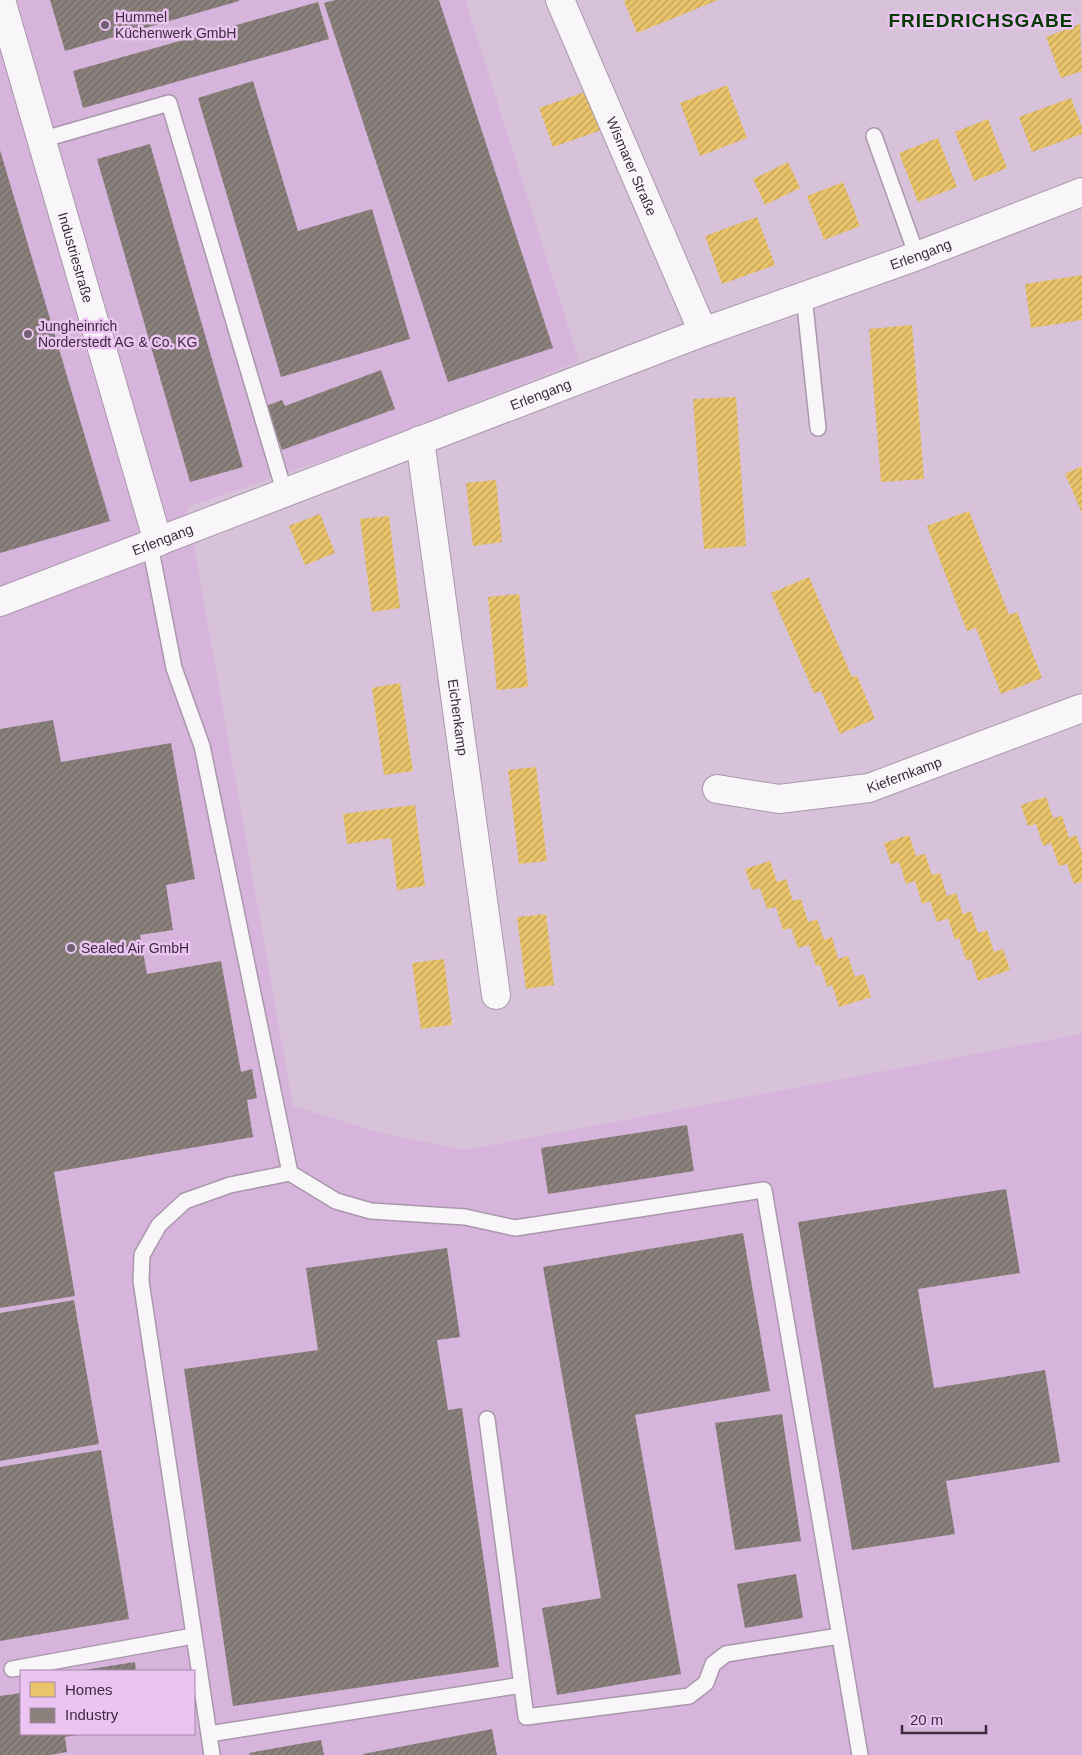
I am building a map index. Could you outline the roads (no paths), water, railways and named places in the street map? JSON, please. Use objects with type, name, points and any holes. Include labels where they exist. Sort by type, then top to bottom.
[{"type":"street","name":"Industriestraße","points":[[1,0],[154,544]]},
{"type":"street","name":"Wismarer Straße","points":[[560,0],[703,332]]},
{"type":"street","name":"Erlengang","points":[[0,602],[703,332],[917,256],[1082,192]]},
{"type":"street","name":"Eichenkamp","points":[[420,440],[496,995]]},
{"type":"street","name":"Kiefernkamp","points":[[717,789],[779,799],[869,788],[1082,708]]},
{"type":"lane","points":[[41,140],[169,103],[285,494]]},
{"type":"lane","points":[[874,136],[917,256]]},
{"type":"lane","points":[[804,296],[818,428]]},
{"type":"lane","points":[[154,544],[174,668],[202,746],[290,1173]]},
{"type":"lane","points":[[212,1755],[141,1282],[142,1255],[159,1225],[184,1201],[230,1185],[290,1173],[336,1201],[371,1211],[465,1217],[515,1228],[764,1190],[860,1755]]},
{"type":"lane","points":[[487,1419],[526,1717],[689,1696],[706,1683],[713,1664],[726,1654],[839,1636]]},
{"type":"lane","points":[[12,1670],[193,1636]]},
{"type":"lane","points":[[209,1734],[522,1685]]},
{"type":"place","name":"Hummel Küchenwerk GmbH","points":[[105,25]]},
{"type":"place","name":"Jungheinrich Norderstedt AG & Co. KG","points":[[28,334]]},
{"type":"place","name":"Sealed Air GmbH","points":[[71,948]]},
{"type":"district","name":"FRIEDRICHSGABE","points":[[981,20]]}]
